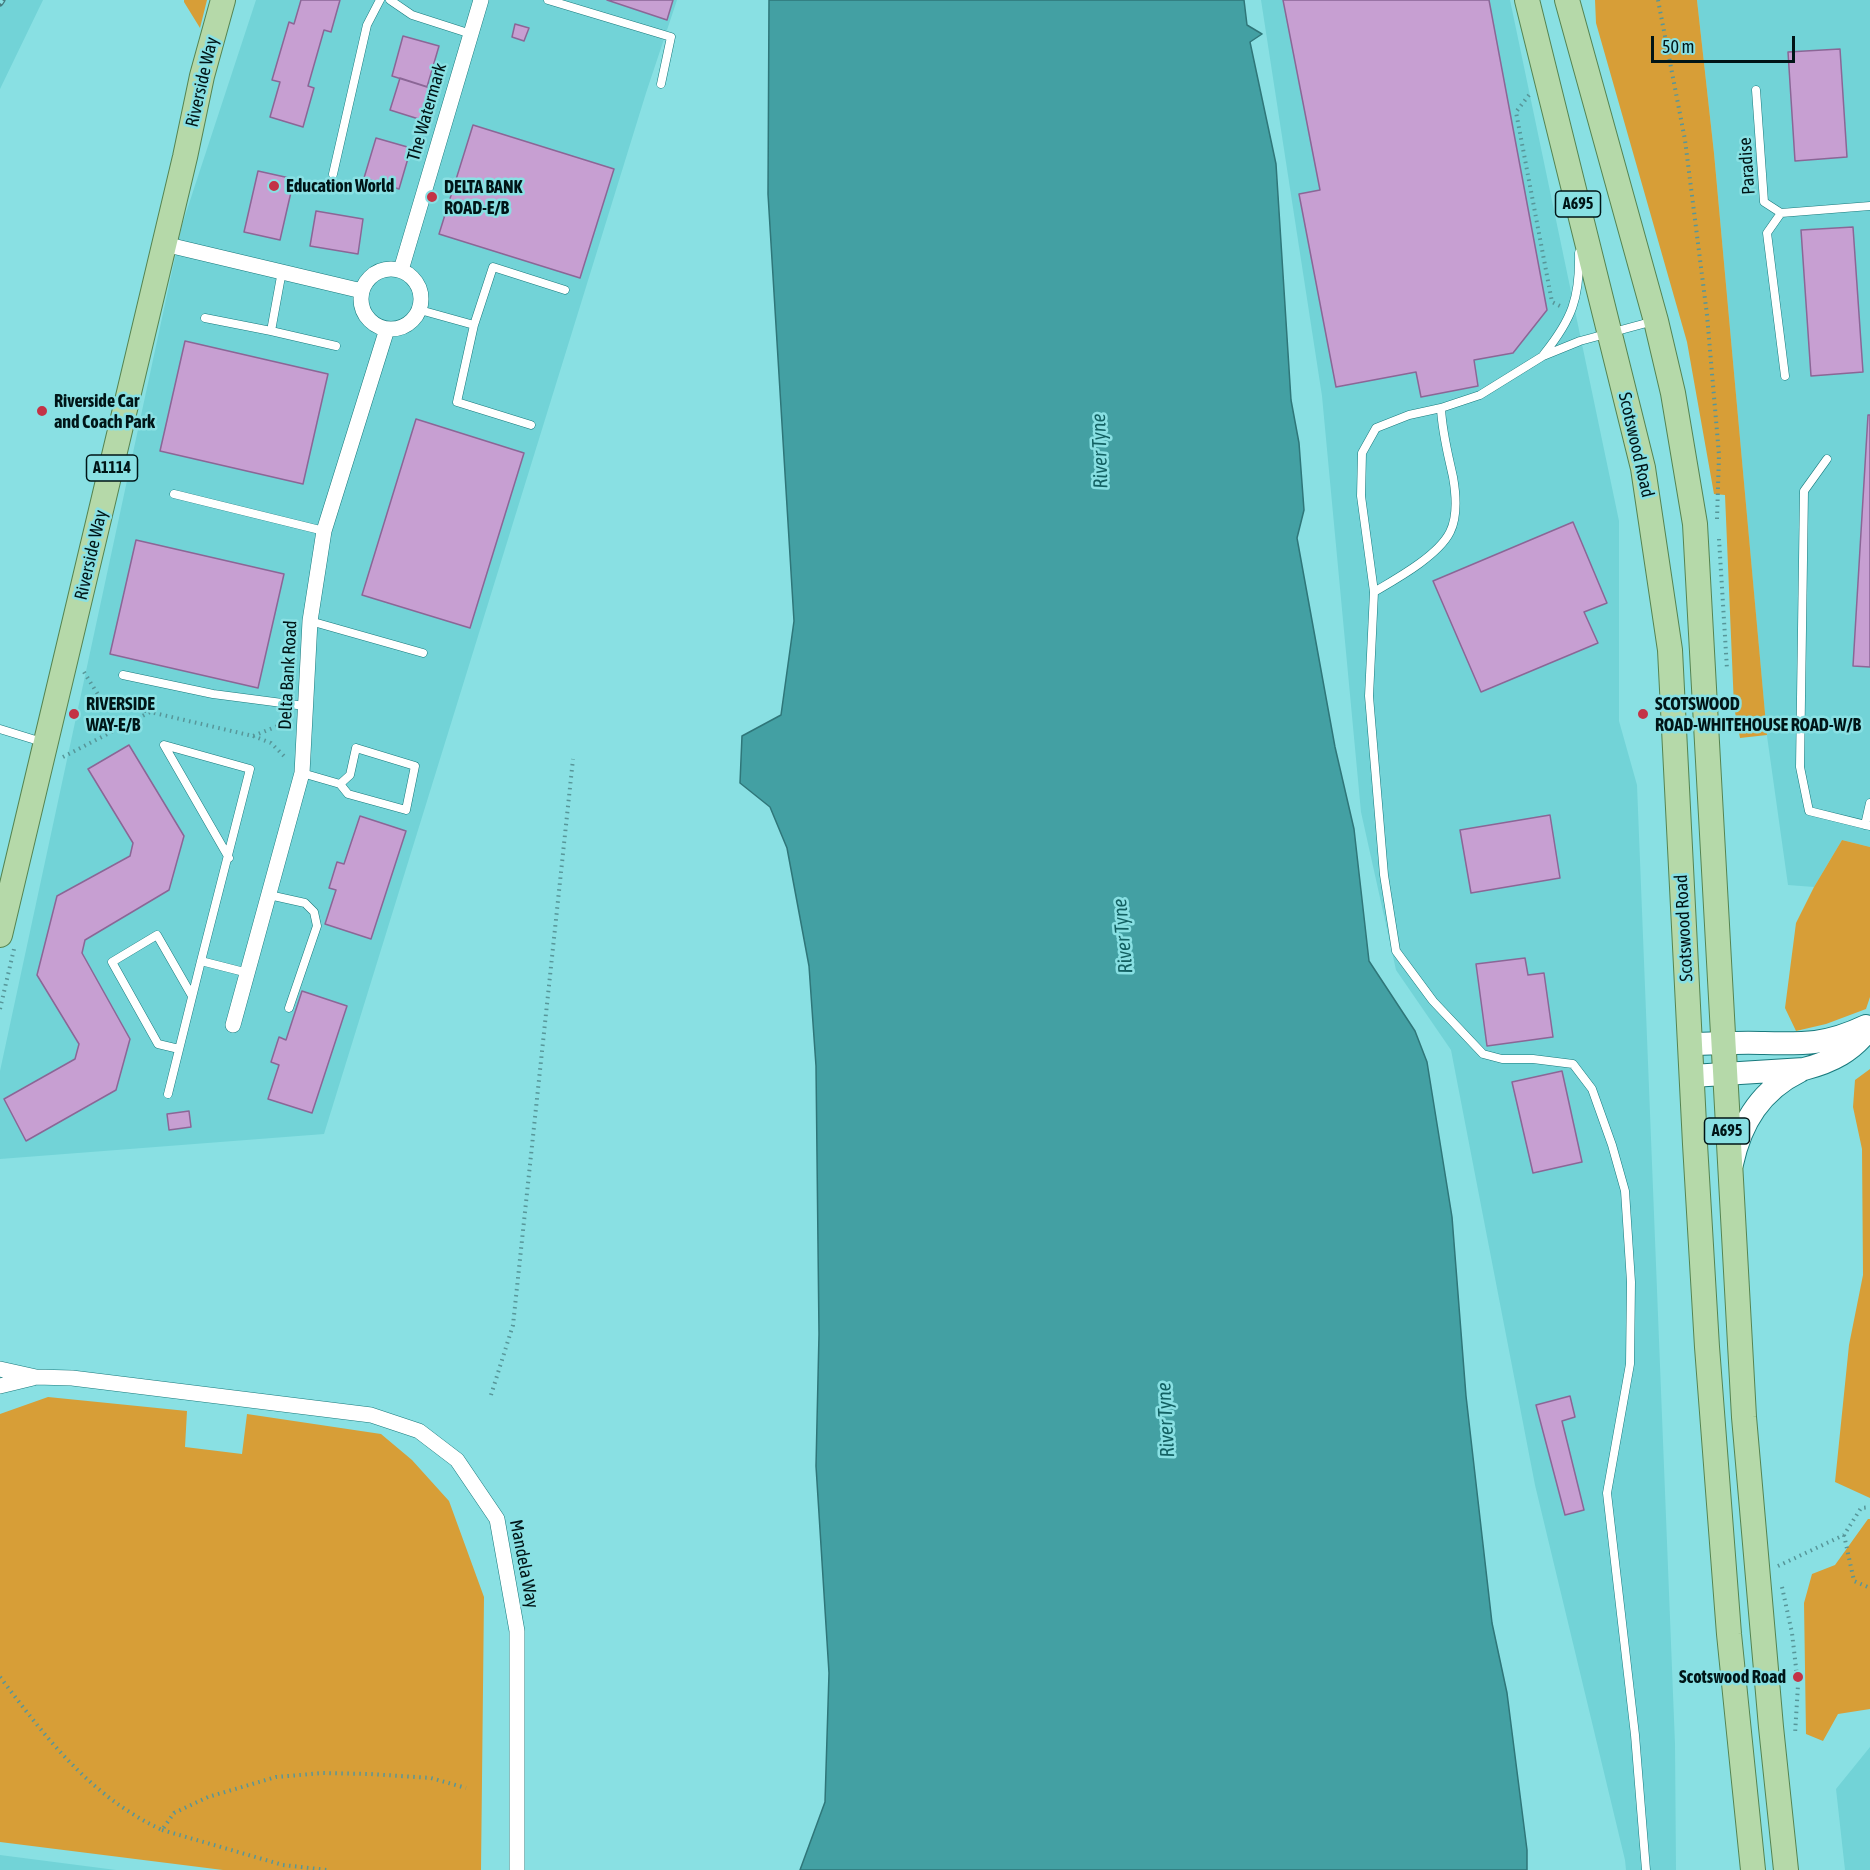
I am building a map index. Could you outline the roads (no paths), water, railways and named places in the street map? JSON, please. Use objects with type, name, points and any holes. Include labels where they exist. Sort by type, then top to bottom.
[{"type":"main road","name":"Riverside Way","points":[[8,938],[53,751],[69,649],[202,76],[223,0]]},
{"type":"main road","name":"Scotswood Road","points":[[1527,0],[1643,468],[1671,650],[1692,1077],[1718,1504],[1753,1870]]},
{"type":"main road","name":"Scotswood Road","points":[[1567,0],[1656,321],[1673,393],[1695,524],[1706,692],[1730,1176],[1754,1534],[1786,1870]]},
{"type":"main road","points":[[1691,1044],[1811,1043],[1846,1035],[1870,1025]]},
{"type":"main road","points":[[1730,1176],[1736,1145],[1745,1123],[1762,1099],[1783,1079],[1845,1053],[1860,1040],[1870,1025]]},
{"type":"main road","points":[[1692,1077],[1804,1069]]},
{"type":"street","name":"The Watermark","points":[[401,270],[481,0]]},
{"type":"street","points":[[164,244],[362,291]]},
{"type":"street","points":[[391,268],[401,270],[410,274],[421,291],[420,310],[414,319],[397,329],[377,326],[363,311],[362,291],[366,282],[382,270],[391,268]]},
{"type":"street","name":"Delta Bank Road","points":[[233,1025],[302,773],[310,621],[324,531],[387,329]]},
{"type":"street","name":"Mandela Way","points":[[0,1369],[36,1377],[72,1378],[371,1415],[419,1431],[457,1460],[498,1519],[518,1631],[517,1870]]},
{"type":"street","name":"Mandela Way","points":[[0,1386],[36,1377]]},
{"type":"lane","points":[[333,174],[367,25],[380,0]]},
{"type":"lane","points":[[390,0],[412,15],[471,34]]},
{"type":"lane","points":[[548,0],[671,37],[661,84]]},
{"type":"lane","name":"Paradise","points":[[1756,90],[1764,202],[1781,213]]},
{"type":"lane","points":[[1543,356],[1561,334],[1579,284],[1577,200]]},
{"type":"lane","points":[[1785,376],[1767,233],[1781,213],[1870,206]]},
{"type":"lane","points":[[531,425],[457,402],[474,325],[493,267],[565,290]]},
{"type":"lane","points":[[271,331],[282,271]]},
{"type":"lane","points":[[420,310],[474,325]]},
{"type":"lane","points":[[205,318],[336,346]]},
{"type":"lane","points":[[1646,1870],[1635,1735],[1607,1493],[1630,1364],[1631,1282],[1625,1191],[1592,1089],[1573,1064],[1533,1059],[1502,1059],[1483,1054],[1433,1000],[1396,951],[1384,875],[1369,696],[1374,592],[1361,496],[1362,453],[1376,428],[1409,415],[1441,408],[1480,394],[1543,356],[1580,341],[1656,321]]},
{"type":"lane","points":[[1374,592],[1412,570],[1450,532],[1456,508],[1453,480],[1442,428],[1441,408]]},
{"type":"lane","points":[[1827,459],[1804,491],[1800,767],[1809,811],[1868,825],[1870,803]]},
{"type":"lane","points":[[174,494],[324,531]]},
{"type":"lane","points":[[310,621],[423,653]]},
{"type":"lane","points":[[123,675],[305,710]]},
{"type":"lane","points":[[0,729],[53,751]]},
{"type":"lane","points":[[168,1094],[229,858],[250,770],[164,745],[229,858]]},
{"type":"lane","points":[[302,773],[340,784],[348,794],[406,810],[415,766],[356,748],[350,775],[340,784]]},
{"type":"lane","points":[[269,895],[305,903],[314,912],[317,926],[289,1008]]},
{"type":"lane","points":[[179,1049],[158,1044],[112,962],[157,935],[192,996]]},
{"type":"lane","points":[[201,961],[248,973]]},
{"type":"water","name":"River Tyne","points":[[769,0],[1244,0],[1247,25],[1262,34],[1250,42],[1276,164],[1291,400],[1299,443],[1304,510],[1297,538],[1335,747],[1354,829],[1369,961],[1415,1031],[1427,1062],[1452,1217],[1466,1396],[1492,1623],[1507,1693],[1527,1850],[1527,1870],[800,1870],[825,1802],[829,1673],[816,1466],[819,1334],[816,1066],[809,966],[787,848],[770,807],[740,783],[742,736],[781,715],[794,621],[768,194]]},
{"type":"place","name":"Education World","points":[[274,186]]},
{"type":"place","name":"DELTA BANK ROAD-E/B","points":[[432,197]]},
{"type":"place","name":"Riverside Car and Coach Park","points":[[42,411]]},
{"type":"place","name":"RIVERSIDE WAY-E/B","points":[[74,714]]},
{"type":"place","name":"SCOTSWOOD ROAD-WHITEHOUSE ROAD-W/B","points":[[1643,714]]},
{"type":"place","name":"Scotswood Road","points":[[1798,1677]]}]
